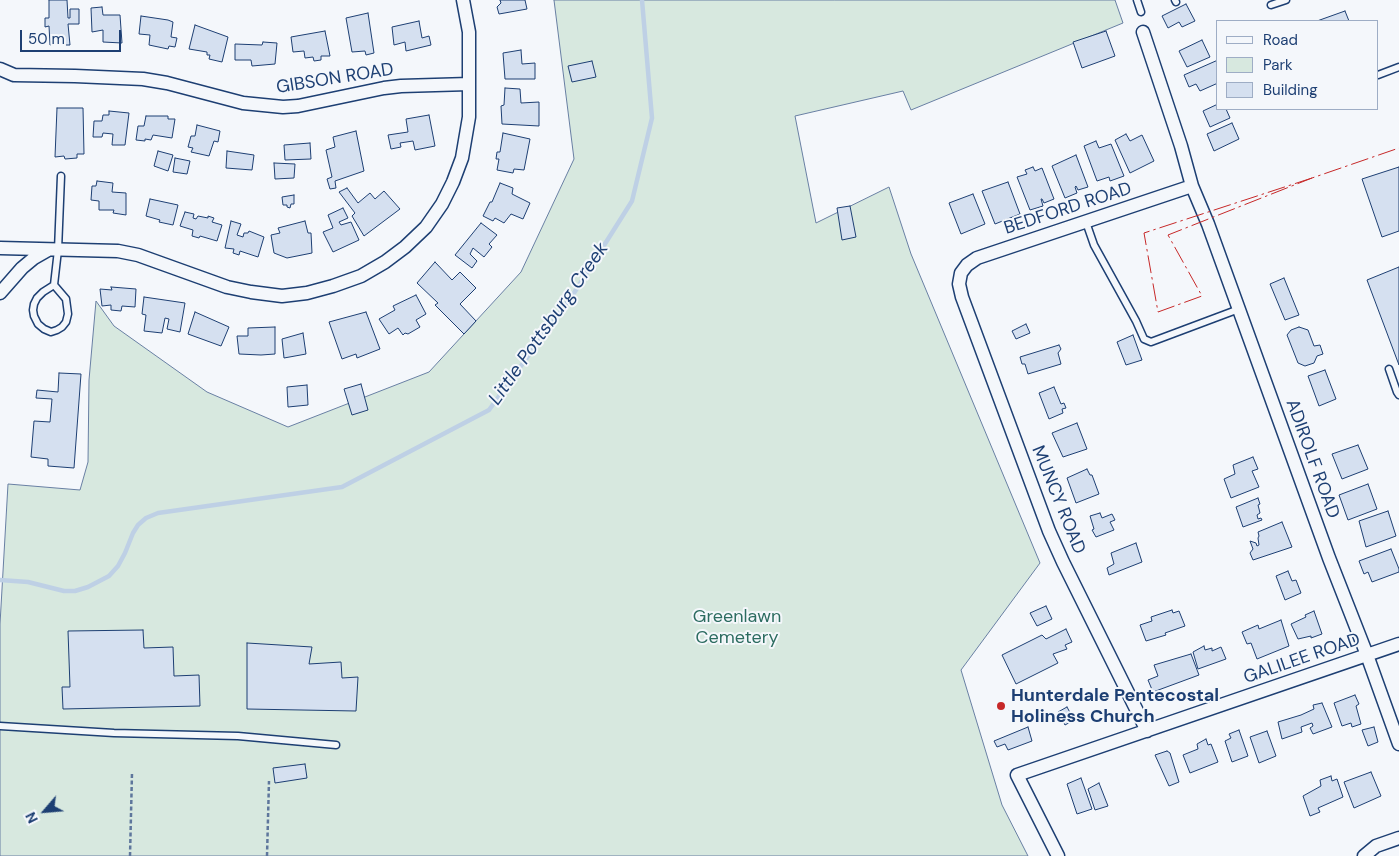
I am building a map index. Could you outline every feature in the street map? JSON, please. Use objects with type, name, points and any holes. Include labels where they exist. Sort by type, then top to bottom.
[{"type":"street","points":[[0,248],[118,251],[138,255],[227,287],[282,296],[307,294],[361,276],[385,262],[426,227],[442,204],[462,158],[469,117],[469,32],[463,0]]},
{"type":"street","name":"ADIROLF ROAD","points":[[1143,32],[1181,146],[1192,186],[1208,224],[1399,744]]},
{"type":"street","name":"GIBSON ROAD","points":[[0,69],[14,74],[143,79],[167,83],[243,103],[283,107],[298,106],[384,88],[469,84]]},
{"type":"street","name":"BEDFORD ROAD","points":[[961,273],[967,265],[977,258],[1192,186]]},
{"type":"street","points":[[0,293],[22,268],[34,258],[54,249]]},
{"type":"street","name":"MUNCY ROAD","points":[[961,273],[959,284],[962,296],[1049,531],[1147,731]]},
{"type":"street","name":"GALILEE ROAD","points":[[1058,856],[1017,775],[1399,644]]},
{"type":"street","points":[[1364,856],[1376,846],[1399,838]]},
{"type":"lane","points":[[1137,0],[1141,12]]},
{"type":"lane","points":[[1271,5],[1286,0]]},
{"type":"lane","points":[[1379,75],[1399,67]]},
{"type":"lane","points":[[54,285],[37,298],[33,310],[38,324],[44,330],[51,332],[62,327],[66,322],[68,314],[66,299],[54,285],[54,249],[61,176]]},
{"type":"lane","points":[[1086,222],[1094,245],[1136,321],[1144,340],[1151,342],[1239,309]]},
{"type":"lane","points":[[1389,369],[1399,395]]},
{"type":"lane","points":[[0,726],[114,733],[238,736],[336,745]]},
{"type":"path","points":[[130,856],[132,773]]},
{"type":"path","points":[[266,856],[269,781]]},
{"type":"green space","name":"Greenlawn Cemetery","points":[[554,0],[1115,0],[1123,23],[911,110],[903,91],[795,116],[816,223],[889,187],[911,254],[1040,563],[961,670],[1002,805],[1028,856],[0,856],[0,624],[8,484],[80,490],[88,462],[89,380],[96,301],[114,326],[207,392],[288,427],[429,372],[521,272],[574,159]]},
{"type":"building","points":[[49,0],[67,0],[68,18],[70,18],[70,9],[79,9],[79,24],[68,24],[70,45],[50,45],[49,26],[45,27],[45,18],[49,18]]},
{"type":"building","points":[[500,0],[525,0],[527,9],[499,14],[497,7],[501,3]]},
{"type":"building","points":[[1186,4],[1195,21],[1182,27],[1179,22],[1168,28],[1162,16]]},
{"type":"building","points":[[102,7],[103,15],[120,15],[122,43],[103,42],[103,30],[92,32],[91,8]]},
{"type":"building","points":[[1345,11],[1349,20],[1320,20]]},
{"type":"building","points":[[368,13],[374,53],[366,55],[365,51],[352,52],[346,18]]},
{"type":"building","points":[[141,16],[173,22],[171,37],[177,38],[175,47],[169,46],[168,49],[149,45],[150,35],[139,34]]},
{"type":"building","points":[[419,21],[422,38],[429,36],[431,45],[406,51],[405,42],[394,45],[392,27]]},
{"type":"building","points":[[195,25],[228,37],[222,62],[209,59],[210,55],[207,55],[207,52],[189,49]]},
{"type":"building","points":[[325,31],[330,56],[321,56],[321,60],[314,61],[313,57],[305,58],[304,51],[293,52],[291,37]]},
{"type":"building","points":[[1106,31],[1115,56],[1082,68],[1073,42]]},
{"type":"building","points":[[1202,40],[1210,57],[1187,67],[1179,51]]},
{"type":"building","points":[[263,42],[277,43],[275,64],[252,66],[251,60],[235,60],[235,44],[262,45]]},
{"type":"building","points":[[521,50],[522,64],[535,63],[535,79],[505,79],[503,53]]},
{"type":"building","points":[[592,61],[596,77],[572,82],[568,66]]},
{"type":"building","points":[[1216,61],[1216,84],[1200,91],[1196,84],[1189,87],[1184,75]]},
{"type":"building","points":[[505,88],[520,89],[521,103],[539,102],[539,126],[502,124],[501,106],[504,105]]},
{"type":"building","points":[[1216,105],[1216,110],[1226,110],[1230,118],[1210,127],[1203,111]]},
{"type":"building","points":[[57,108],[83,108],[84,154],[77,154],[77,158],[65,159],[64,156],[55,157]]},
{"type":"building","points":[[109,111],[129,113],[125,145],[112,145],[113,134],[103,133],[102,137],[93,137],[94,121],[102,121],[103,115],[109,115]]},
{"type":"building","points":[[429,115],[435,146],[415,150],[413,141],[400,143],[401,147],[391,149],[388,135],[408,132],[406,119]]},
{"type":"building","points":[[146,116],[168,116],[168,119],[175,119],[172,138],[153,135],[151,140],[136,140],[138,126],[144,126]]},
{"type":"building","points":[[1232,123],[1239,139],[1214,151],[1207,134]]},
{"type":"building","points":[[197,125],[220,131],[218,142],[214,141],[209,156],[191,152],[193,148],[188,147],[191,136],[195,136]]},
{"type":"building","points":[[356,131],[364,171],[335,181],[336,188],[330,189],[327,179],[332,177],[326,150],[335,147],[333,137]]},
{"type":"building","points":[[503,133],[530,139],[524,170],[514,169],[513,173],[497,170],[499,159],[496,159],[497,152],[500,152]]},
{"type":"building","points":[[1126,134],[1130,141],[1142,135],[1154,161],[1130,173],[1115,140]]},
{"type":"building","points":[[1096,141],[1099,148],[1111,144],[1124,176],[1110,181],[1109,177],[1097,181],[1084,146]]},
{"type":"building","points":[[310,143],[311,159],[285,160],[284,145]]},
{"type":"building","points":[[158,151],[173,155],[168,171],[154,166]]},
{"type":"building","points":[[227,151],[254,155],[252,170],[226,168]]},
{"type":"building","points":[[1076,155],[1088,187],[1078,190],[1076,186],[1077,193],[1065,198],[1052,166]]},
{"type":"building","points":[[175,158],[190,161],[187,174],[173,172]]},
{"type":"building","points":[[274,163],[295,164],[294,178],[275,179]]},
{"type":"building","points":[[1033,167],[1035,171],[1042,168],[1054,199],[1044,203],[1041,199],[1043,206],[1030,210],[1017,177],[1027,174],[1025,170]]},
{"type":"building","points":[[1399,167],[1399,231],[1382,237],[1362,179]]},
{"type":"building","points":[[97,181],[113,183],[112,192],[126,193],[126,215],[113,213],[114,210],[99,210],[99,201],[91,200],[92,186],[96,186]]},
{"type":"building","points":[[1008,182],[1020,214],[995,224],[982,191]]},
{"type":"building","points":[[500,183],[513,188],[512,194],[530,203],[523,219],[511,214],[504,223],[495,218],[493,221],[483,216],[490,202],[492,202]]},
{"type":"building","points":[[347,188],[358,203],[370,193],[375,199],[384,191],[400,209],[364,236],[352,216],[355,213],[339,192]]},
{"type":"building","points":[[973,194],[985,224],[961,234],[949,203]]},
{"type":"building","points":[[294,195],[294,204],[291,204],[290,208],[287,205],[283,205],[282,197]]},
{"type":"building","points":[[150,199],[178,205],[173,225],[159,222],[160,220],[146,216]]},
{"type":"building","points":[[850,206],[856,237],[842,240],[837,208]]},
{"type":"building","points":[[343,208],[348,218],[339,222],[341,225],[351,222],[359,240],[333,252],[323,232],[333,228],[328,215]]},
{"type":"building","points":[[185,212],[194,214],[193,218],[196,219],[198,216],[214,218],[212,222],[222,225],[217,241],[200,236],[199,238],[192,236],[193,230],[180,226]]},
{"type":"building","points":[[231,221],[241,224],[237,235],[243,237],[244,233],[249,231],[264,237],[258,257],[240,251],[239,255],[233,253],[234,249],[225,248]]},
{"type":"building","points":[[305,221],[308,233],[311,233],[312,253],[287,258],[274,253],[271,235],[280,233],[278,228]]},
{"type":"building","points":[[481,223],[497,235],[489,244],[492,247],[484,257],[473,248],[470,254],[477,261],[472,268],[455,255]]},
{"type":"building","points":[[435,262],[452,280],[460,272],[476,288],[460,304],[476,321],[464,334],[435,305],[438,303],[417,283]]},
{"type":"building","points":[[1399,267],[1399,365],[1367,280]]},
{"type":"building","points":[[1284,278],[1299,315],[1285,320],[1270,284]]},
{"type":"building","points":[[111,287],[136,289],[135,307],[122,306],[121,311],[111,310],[111,305],[102,306],[100,289],[112,290]]},
{"type":"building","points":[[416,295],[426,314],[416,320],[420,327],[408,334],[405,333],[403,335],[398,328],[389,334],[379,319],[395,310],[393,306]]},
{"type":"building","points":[[144,297],[185,303],[180,332],[167,329],[169,319],[165,318],[162,333],[144,331],[146,315],[142,314]]},
{"type":"building","points":[[195,312],[229,327],[221,346],[188,334]]},
{"type":"building","points":[[366,312],[380,349],[357,358],[356,354],[342,359],[329,322]]},
{"type":"building","points":[[1026,324],[1030,333],[1016,339],[1012,331]]},
{"type":"building","points":[[275,327],[275,354],[239,354],[237,336],[248,336],[248,328]]},
{"type":"building","points":[[1299,327],[1308,330],[1314,346],[1320,345],[1323,354],[1317,356],[1314,363],[1305,366],[1298,363],[1287,335],[1291,330]]},
{"type":"building","points":[[303,333],[306,354],[284,358],[282,339]]},
{"type":"building","points":[[1133,335],[1142,360],[1126,365],[1117,342]]},
{"type":"building","points":[[1059,345],[1061,349],[1058,353],[1061,364],[1028,374],[1025,364],[1022,364],[1020,357]]},
{"type":"building","points":[[1325,370],[1336,399],[1319,406],[1308,376]]},
{"type":"building","points":[[59,373],[81,374],[74,468],[48,466],[48,459],[31,457],[34,421],[50,422],[52,399],[36,398],[37,390],[58,392]]},
{"type":"building","points":[[361,384],[368,410],[352,415],[344,389]]},
{"type":"building","points":[[307,385],[308,405],[288,407],[287,387]]},
{"type":"building","points":[[1054,387],[1061,404],[1064,403],[1066,408],[1062,409],[1063,413],[1049,419],[1039,393]]},
{"type":"building","points":[[1077,423],[1087,449],[1063,457],[1052,433]]},
{"type":"building","points":[[1358,445],[1368,469],[1342,479],[1332,454]]},
{"type":"building","points":[[1253,457],[1258,469],[1252,471],[1259,487],[1231,498],[1224,479],[1235,474],[1233,465]]},
{"type":"building","points":[[1087,469],[1090,475],[1092,475],[1099,494],[1076,503],[1067,478]]},
{"type":"building","points":[[1368,484],[1377,509],[1348,520],[1339,495]]},
{"type":"building","points":[[1258,498],[1260,513],[1257,515],[1258,519],[1261,518],[1262,520],[1243,527],[1236,507]]},
{"type":"building","points":[[1388,511],[1396,536],[1366,547],[1359,521]]},
{"type":"building","points":[[1100,513],[1102,518],[1112,514],[1115,520],[1110,522],[1114,530],[1096,537],[1092,530],[1094,529],[1090,516]]},
{"type":"building","points":[[1282,522],[1292,547],[1253,560],[1250,553],[1253,549],[1250,541],[1256,543],[1257,546],[1259,545],[1258,532]]},
{"type":"building","points":[[1136,543],[1142,562],[1109,575],[1107,568],[1114,564],[1111,553]]},
{"type":"building","points":[[1391,549],[1399,572],[1372,582],[1368,572],[1364,574],[1359,561]]},
{"type":"building","points":[[1288,571],[1292,581],[1296,580],[1301,593],[1285,600],[1276,576]]},
{"type":"building","points":[[1046,606],[1052,619],[1037,626],[1030,613]]},
{"type":"building","points":[[1172,610],[1173,613],[1179,611],[1185,626],[1165,633],[1166,635],[1146,641],[1140,625],[1152,621],[1151,617]]},
{"type":"building","points":[[1314,611],[1322,634],[1311,638],[1311,636],[1298,639],[1291,624]]},
{"type":"building","points":[[1281,620],[1289,646],[1257,659],[1251,643],[1247,644],[1242,632],[1258,625],[1259,629]]},
{"type":"building","points":[[1066,629],[1072,642],[1065,645],[1067,649],[1053,654],[1058,663],[1016,684],[1002,655],[1042,635],[1046,639]]},
{"type":"building","points":[[143,630],[144,648],[173,647],[174,676],[199,675],[200,706],[63,709],[62,687],[70,687],[68,631]]},
{"type":"building","points":[[247,643],[312,647],[309,664],[341,662],[342,678],[358,677],[356,711],[247,709]]},
{"type":"building","points":[[1204,646],[1205,650],[1212,648],[1212,651],[1221,647],[1226,659],[1198,669],[1193,652]]},
{"type":"building","points":[[1191,654],[1199,675],[1153,692],[1148,680],[1158,676],[1154,665]]},
{"type":"building","points":[[1355,695],[1359,704],[1356,706],[1361,724],[1352,727],[1351,723],[1342,726],[1334,703]]},
{"type":"building","points":[[1322,703],[1332,727],[1313,734],[1310,728],[1313,726],[1312,723],[1301,727],[1302,732],[1282,739],[1278,722],[1301,715],[1314,709],[1313,705]]},
{"type":"building","points":[[1067,707],[1074,720],[1065,725],[1058,712]]},
{"type":"building","points":[[1028,727],[1032,741],[1008,750],[1005,744],[997,747],[994,741]]},
{"type":"building","points":[[1374,727],[1378,742],[1368,746],[1362,730]]},
{"type":"building","points":[[1239,730],[1248,756],[1232,762],[1225,741],[1231,738],[1229,734]]},
{"type":"building","points":[[1267,731],[1276,756],[1259,763],[1250,737]]},
{"type":"building","points":[[1206,739],[1208,745],[1211,744],[1218,762],[1190,773],[1183,755],[1198,749],[1197,744]]},
{"type":"building","points":[[1167,751],[1170,753],[1179,782],[1169,786],[1155,755]]},
{"type":"building","points":[[305,764],[307,778],[275,783],[273,768]]},
{"type":"building","points":[[1371,772],[1381,796],[1354,808],[1344,782]]},
{"type":"building","points":[[1331,776],[1332,781],[1337,779],[1343,797],[1318,808],[1320,812],[1310,816],[1303,796],[1321,786],[1320,780]]},
{"type":"building","points":[[1081,778],[1092,809],[1077,814],[1067,784]]},
{"type":"building","points":[[1099,783],[1108,806],[1095,810],[1088,789]]},
{"type":"waterway","name":"Little Pottsburg Creek","points":[[0,580],[28,582],[64,591],[75,591],[88,587],[109,576],[118,566],[133,533],[146,518],[158,513],[342,487],[489,410],[574,293],[632,201],[652,118],[642,0]]},
{"type":"power","points":[[1312,178],[1144,233],[1158,312],[1202,296],[1168,235],[1312,178],[1399,148]]},
{"type":"place","name":"Hunterdale Pentecostal Holiness Church","points":[[1001,706]]}]
